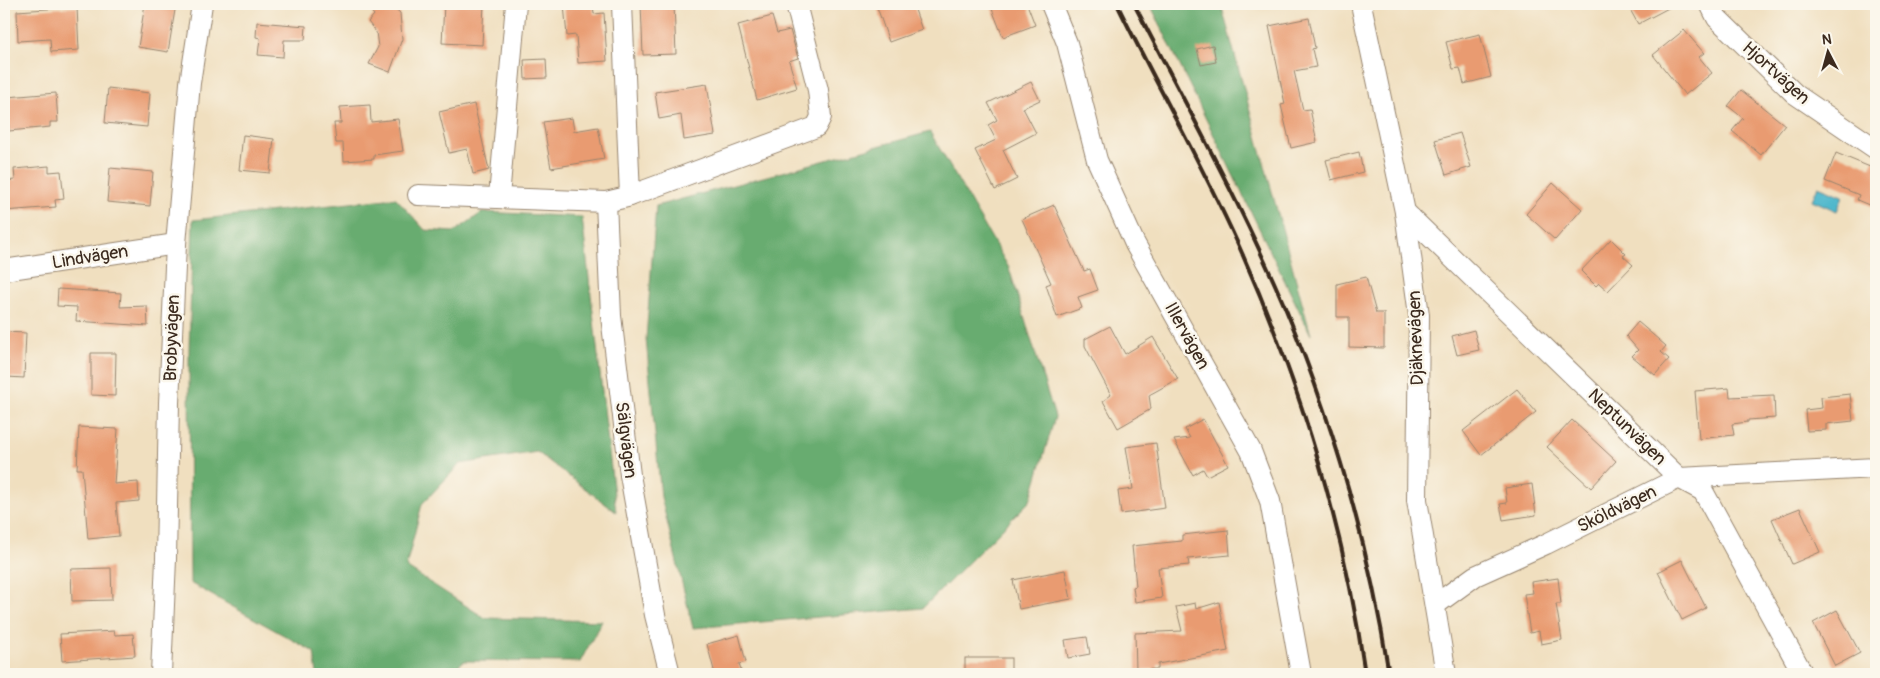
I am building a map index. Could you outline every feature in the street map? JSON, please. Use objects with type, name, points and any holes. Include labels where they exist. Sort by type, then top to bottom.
[{"type":"street","name":"Brobyvägen","points":[[161,674],[176,244],[190,83],[202,4]]},
{"type":"street","points":[[499,197],[516,4]]},
{"type":"street","points":[[622,4],[630,196]]},
{"type":"street","points":[[418,195],[606,202],[630,196],[816,127],[821,117],[818,90],[796,4]]},
{"type":"street","name":"Illervägen","points":[[1051,4],[1067,44],[1097,160],[1135,244],[1251,450],[1270,500],[1301,674]]},
{"type":"street","name":"Djäknevägen","points":[[1362,4],[1405,212],[1419,315],[1417,500],[1446,674]]},
{"type":"street","name":"Hjortvägen","points":[[1710,4],[1718,18],[1795,94],[1876,149]]},
{"type":"street","name":"Sälgvägen","points":[[606,202],[611,316],[630,475],[656,615],[670,674]]},
{"type":"street","name":"Neptunvägen","points":[[1405,212],[1679,478],[1703,491],[1803,674]]},
{"type":"street","name":"Lindvägen","points":[[4,270],[176,244]]},
{"type":"street","name":"Sköldvägen","points":[[1435,605],[1475,576],[1546,544],[1679,478],[1876,468]]},
{"type":"green space","points":[[1150,4],[1221,4],[1311,335]]},
{"type":"green space","points":[[930,132],[1009,268],[1055,417],[1030,501],[923,608],[693,628],[661,497],[646,339],[656,206]]},
{"type":"green space","points":[[396,198],[425,230],[454,232],[483,212],[582,217],[616,512],[537,452],[460,464],[422,504],[406,567],[485,618],[602,621],[580,662],[464,661],[448,674],[317,674],[314,652],[190,583],[189,350],[193,220]]},
{"type":"water","points":[[1818,186],[1843,196],[1837,211],[1812,200]]},
{"type":"building","points":[[145,4],[176,4],[168,52],[138,47]]},
{"type":"building","points":[[379,4],[390,4],[400,13],[402,39],[390,72],[369,64],[378,47],[376,32],[368,22],[374,15],[370,10]]},
{"type":"building","points":[[444,4],[484,4],[482,45],[442,43]]},
{"type":"building","points":[[593,4],[594,14],[604,13],[607,61],[578,63],[576,35],[567,36],[564,5]]},
{"type":"building","points":[[641,4],[674,4],[676,54],[643,55]]},
{"type":"building","points":[[876,4],[913,4],[922,30],[889,42]]},
{"type":"building","points":[[990,4],[1027,4],[1035,25],[1003,37]]},
{"type":"building","points":[[1627,4],[1676,4],[1638,24]]},
{"type":"building","points":[[77,7],[79,50],[51,52],[50,39],[18,41],[17,11]]},
{"type":"building","points":[[772,16],[777,33],[790,30],[798,58],[789,61],[797,88],[757,100],[738,25]]},
{"type":"building","points":[[1309,18],[1315,48],[1312,49],[1316,67],[1294,71],[1303,110],[1310,109],[1317,142],[1291,148],[1281,105],[1285,104],[1269,26]]},
{"type":"building","points":[[257,22],[306,26],[305,40],[284,40],[283,57],[258,55],[260,38],[256,37]]},
{"type":"building","points":[[1684,30],[1704,53],[1699,57],[1712,73],[1685,95],[1653,55]]},
{"type":"building","points":[[1480,34],[1491,77],[1464,84],[1460,68],[1453,69],[1446,42]]},
{"type":"building","points":[[1213,45],[1216,62],[1201,65],[1197,49]]},
{"type":"building","points":[[546,59],[547,78],[525,79],[524,60]]},
{"type":"building","points":[[1031,82],[1040,100],[1023,108],[1036,133],[1003,150],[1017,179],[995,190],[975,150],[996,140],[988,125],[997,120],[988,103]]},
{"type":"building","points":[[707,84],[715,135],[684,140],[681,115],[659,119],[655,92]]},
{"type":"building","points":[[108,88],[150,93],[147,127],[105,123]]},
{"type":"building","points":[[1741,90],[1785,125],[1761,155],[1732,131],[1743,118],[1728,106]]},
{"type":"building","points":[[56,93],[58,122],[50,122],[50,127],[9,131],[7,97]]},
{"type":"building","points":[[474,104],[489,170],[473,174],[467,149],[449,153],[439,112]]},
{"type":"building","points":[[370,105],[371,122],[398,119],[403,151],[374,155],[374,159],[344,161],[343,143],[336,143],[334,123],[341,123],[340,107]]},
{"type":"building","points":[[572,118],[574,131],[598,127],[604,159],[551,168],[543,122]]},
{"type":"building","points":[[1460,133],[1471,167],[1446,175],[1435,140]]},
{"type":"building","points":[[243,135],[274,139],[270,173],[239,170]]},
{"type":"building","points":[[1359,152],[1363,172],[1331,180],[1326,160]]},
{"type":"building","points":[[1836,153],[1870,167],[1873,160],[1876,161],[1876,208],[1857,200],[1859,195],[1825,181]]},
{"type":"building","points":[[49,166],[49,172],[61,171],[64,199],[55,200],[56,207],[4,211],[4,181],[15,180],[14,169]]},
{"type":"building","points":[[110,168],[153,172],[150,206],[107,202]]},
{"type":"building","points":[[1553,183],[1582,209],[1555,240],[1526,214]]},
{"type":"building","points":[[1054,205],[1084,271],[1090,269],[1098,290],[1078,297],[1082,308],[1057,317],[1046,285],[1051,283],[1022,219]]},
{"type":"building","points":[[1611,239],[1626,254],[1623,256],[1633,265],[1608,291],[1599,283],[1596,286],[1581,271]]},
{"type":"building","points":[[1366,277],[1376,313],[1384,313],[1384,348],[1349,347],[1349,317],[1337,317],[1337,284]]},
{"type":"building","points":[[58,289],[121,293],[120,307],[147,306],[148,326],[76,321],[77,307],[57,306]]},
{"type":"building","points":[[1638,322],[1666,346],[1661,352],[1669,359],[1655,375],[1632,356],[1638,350],[1626,336]]},
{"type":"building","points":[[1110,326],[1125,354],[1153,337],[1178,379],[1149,395],[1151,409],[1118,428],[1103,401],[1111,395],[1085,346],[1085,339]]},
{"type":"building","points":[[1474,330],[1479,350],[1457,355],[1452,336]]},
{"type":"building","points":[[4,332],[26,333],[24,378],[7,377],[8,361],[4,360]]},
{"type":"building","points":[[91,353],[116,353],[115,396],[91,395]]},
{"type":"building","points":[[1729,388],[1730,397],[1774,395],[1775,418],[1748,420],[1748,422],[1732,424],[1734,435],[1699,439],[1695,391]]},
{"type":"building","points":[[1517,389],[1536,412],[1481,455],[1463,431]]},
{"type":"building","points":[[1850,394],[1853,421],[1826,424],[1826,430],[1807,431],[1805,410],[1822,408],[1821,397]]},
{"type":"building","points":[[1203,419],[1228,465],[1207,476],[1203,469],[1193,475],[1174,440],[1190,438],[1185,429]]},
{"type":"building","points":[[1572,420],[1616,461],[1591,488],[1547,447]]},
{"type":"building","points":[[79,427],[118,429],[114,484],[138,482],[139,501],[116,503],[119,536],[88,539],[82,469],[77,469]]},
{"type":"building","points":[[1156,443],[1165,508],[1121,514],[1118,491],[1133,489],[1126,447]]},
{"type":"building","points":[[1532,484],[1536,515],[1503,520],[1500,504],[1507,503],[1505,488]]},
{"type":"building","points":[[1800,508],[1820,552],[1792,564],[1772,519]]},
{"type":"building","points":[[1228,530],[1230,555],[1188,559],[1189,565],[1158,568],[1162,598],[1135,602],[1133,587],[1136,586],[1132,546],[1182,541],[1182,535]]},
{"type":"building","points":[[1682,560],[1706,608],[1682,620],[1658,572]]},
{"type":"building","points":[[111,568],[112,600],[72,601],[71,569]]},
{"type":"building","points":[[1065,570],[1071,599],[1019,609],[1013,580]]},
{"type":"building","points":[[1558,578],[1561,604],[1556,604],[1562,640],[1541,644],[1539,631],[1530,633],[1524,594],[1533,593],[1531,582]]},
{"type":"building","points":[[1219,602],[1228,651],[1158,664],[1158,669],[1136,670],[1135,633],[1182,631],[1176,607],[1195,603],[1196,609]]},
{"type":"building","points":[[1837,610],[1860,653],[1835,666],[1813,623]]},
{"type":"building","points":[[114,631],[115,635],[133,634],[135,656],[62,661],[60,634]]},
{"type":"building","points":[[739,635],[746,662],[739,664],[742,674],[715,674],[707,644]]},
{"type":"building","points":[[1087,637],[1090,654],[1068,658],[1065,640]]},
{"type":"building","points":[[965,658],[1011,658],[1011,674],[965,674]]},
{"type":"railway","points":[[1117,4],[1224,213],[1281,348],[1332,509],[1345,563],[1365,674]]},
{"type":"railway","points":[[1134,4],[1249,228],[1302,350],[1319,395],[1348,487],[1371,580],[1389,674]]}]
